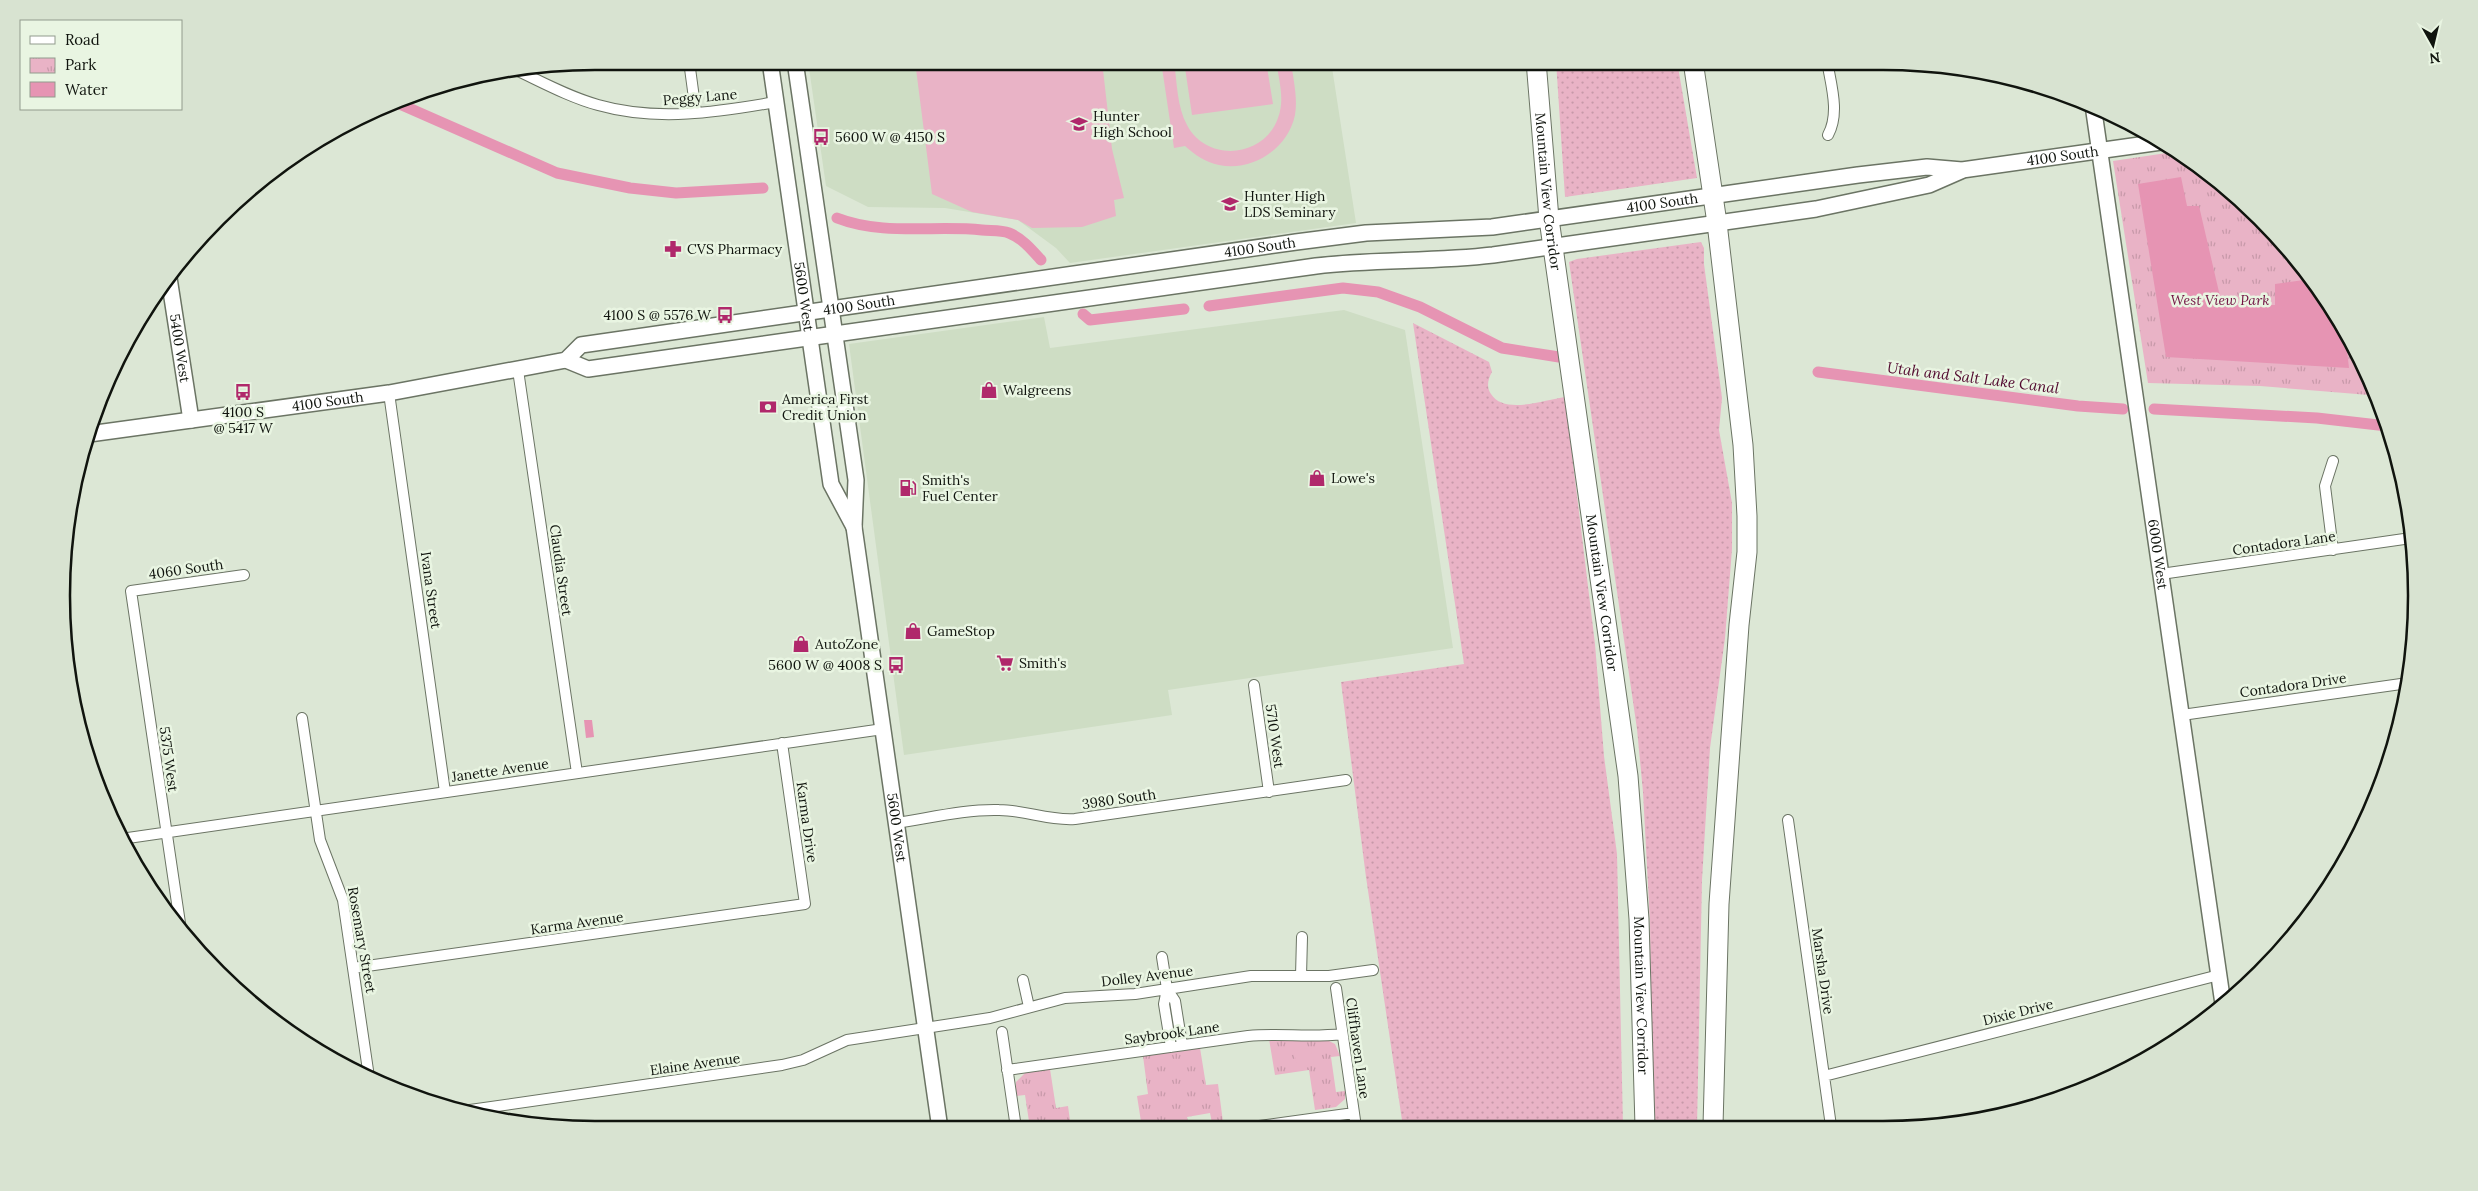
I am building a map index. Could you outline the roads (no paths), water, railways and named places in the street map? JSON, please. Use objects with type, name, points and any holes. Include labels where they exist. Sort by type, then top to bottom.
[{"type":"highway","name":"Mountain View Corridor","points":[[1537,70],[1550,219],[1621,717],[1632,814],[1643,1002],[1645,1121]]},
{"type":"highway","points":[[1694,70],[1718,223],[1746,480],[1747,552],[1739,625],[1719,904],[1713,1121]]},
{"type":"main road","name":"5600 West","points":[[771,70],[831,484],[854,527]]},
{"type":"main road","name":"5600 West","points":[[796,70],[856,480],[854,527],[939,1121]]},
{"type":"main road","name":"6000 West","points":[[2093,114],[2162,574],[2222,996]]},
{"type":"main road","name":"4100 South","points":[[96,433],[388,392],[518,370],[566,360],[581,345],[1346,235],[1449,231],[1550,219],[1927,166],[1962,170],[2150,143]]},
{"type":"main road","name":"4100 South","points":[[566,360],[588,369],[1316,266],[1370,260],[1472,258],[1816,209],[1898,193],[1928,185],[1962,170]]},
{"type":"main road","name":"5400 West","points":[[170,288],[190,420]]},
{"type":"street","points":[[690,70],[696,113]]},
{"type":"street","points":[[1828,70],[1834,121],[1828,135]]},
{"type":"street","name":"Peggy Lane","points":[[529,74],[583,100],[613,109],[662,115],[696,113],[776,102]]},
{"type":"street","name":"Claudia Street","points":[[518,370],[576,773]]},
{"type":"street","name":"Ivana Street","points":[[388,392],[445,792]]},
{"type":"street","points":[[2333,461],[2326,477],[2325,491],[2333,550]]},
{"type":"street","name":"Contadora Lane","points":[[2162,574],[2405,539]]},
{"type":"street","name":"4060 South","points":[[131,591],[244,575]]},
{"type":"street","name":"5375 West","points":[[131,591],[179,914]]},
{"type":"street","name":"Contadora Drive","points":[[2182,715],[2400,684]]},
{"type":"street","name":"5710 West","points":[[1254,685],[1269,792]]},
{"type":"street","name":"Rosemary Street","points":[[302,718],[322,849],[343,900],[368,1069]]},
{"type":"street","name":"Janette Avenue","points":[[129,838],[883,729]]},
{"type":"street","name":"Karma Drive","points":[[782,743],[805,904]]},
{"type":"street","name":"3980 South","points":[[896,823],[992,810],[1019,812],[1059,820],[1075,819],[1346,780]]},
{"type":"street","name":"Marsha Drive","points":[[1788,820],[1830,1121]]},
{"type":"street","name":"Karma Avenue","points":[[353,968],[805,904]]},
{"type":"street","points":[[1301,976],[1302,937]]},
{"type":"street","points":[[1162,957],[1167,989],[1164,1004],[1171,1047]]},
{"type":"street","name":"Dolley Avenue","points":[[926,1028],[996,1016],[1065,998],[1127,995],[1244,977],[1337,975],[1373,970]]},
{"type":"street","name":"Dixie Drive","points":[[1824,1076],[2219,975]]},
{"type":"street","points":[[1023,980],[1029,1007]]},
{"type":"street","name":"Cliffhaven Lane","points":[[1336,988],[1355,1121]]},
{"type":"street","points":[[1167,989],[1175,1001],[1182,1045]]},
{"type":"street","name":"Elaine Avenue","points":[[482,1108],[782,1065],[803,1060],[847,1040],[926,1028]]},
{"type":"street","points":[[1002,1032],[1015,1121]]},
{"type":"street","name":"Saybrook Lane","points":[[1007,1070],[1256,1035],[1313,1037],[1342,1034]]},
{"type":"street","name":"Cliffhaven Lane","points":[[1292,1121],[1354,1112]]},
{"type":"water","points":[[2181,177],[2187,206],[2199,206],[2222,305],[2275,305],[2275,284],[2302,280],[2338,333],[2347,350],[2349,368],[2166,357],[2138,184]]},
{"type":"water","points":[[584,720],[592,720],[594,737],[586,738]]},
{"type":"waterway","name":"Utah and Salt Lake Canal","points":[[405,106],[557,173],[630,188],[676,193],[763,188]]},
{"type":"waterway","name":"Utah and Salt Lake Canal","points":[[837,218],[872,227],[1006,232],[1022,241],[1041,260]]},
{"type":"waterway","name":"Utah and Salt Lake Canal","points":[[1209,306],[1343,288],[1378,292],[1420,307],[1502,348],[1559,357]]},
{"type":"waterway","name":"Utah and Salt Lake Canal","points":[[1083,314],[1090,320],[1184,309]]},
{"type":"waterway","name":"Utah and Salt Lake Canal","points":[[1818,372],[2078,406],[2123,409]]},
{"type":"waterway","name":"Utah and Salt Lake Canal","points":[[2154,409],[2317,418],[2379,425]]},
{"type":"place","name":"Hunter High School","points":[[1079,124]]},
{"type":"place","name":"5600 W @ 4150 S","points":[[821,137]]},
{"type":"place","name":"Hunter High LDS Seminary","points":[[1230,204]]},
{"type":"place","name":"CVS Pharmacy","points":[[673,249]]},
{"type":"place","name":"4100 S @ 5576 W","points":[[725,315]]},
{"type":"place","name":"Walgreens","points":[[989,390]]},
{"type":"place","name":"4100 S @ 5417 W","points":[[243,392]]},
{"type":"place","name":"America First Credit Union","points":[[768,407]]},
{"type":"place","name":"Lowe's","points":[[1317,478]]},
{"type":"place","name":"Smith's Fuel Center","points":[[908,488]]},
{"type":"place","name":"GameStop","points":[[913,631]]},
{"type":"place","name":"AutoZone","points":[[801,644]]},
{"type":"place","name":"Smith's","points":[[1005,663]]},
{"type":"place","name":"5600 W @ 4008 S","points":[[896,665]]},
{"type":"park label","name":"West View Park","points":[[2220,300]]}]
